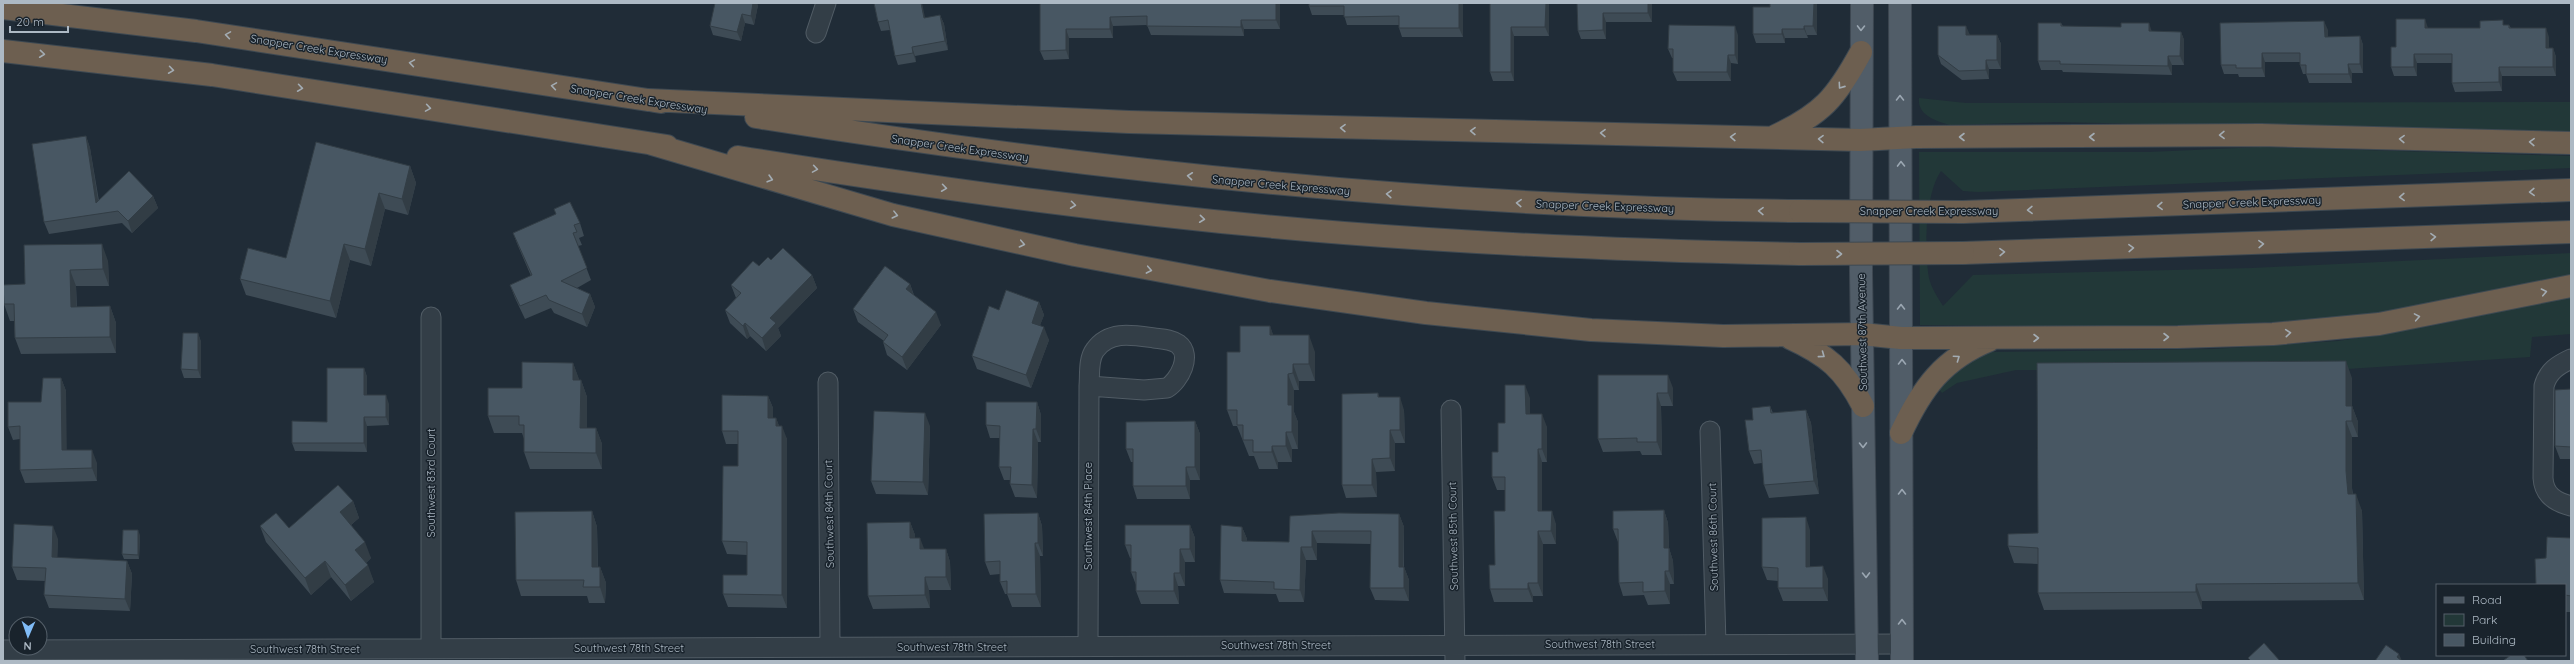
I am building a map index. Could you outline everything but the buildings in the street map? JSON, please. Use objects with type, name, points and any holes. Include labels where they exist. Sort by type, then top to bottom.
[{"type":"highway","name":"Snapper Creek Expressway","points":[[3,8],[204,32],[1020,156],[1283,186],[1572,205],[1800,211],[1962,212],[2571,190]]},
{"type":"highway","points":[[3,50],[212,75],[973,193],[1262,226],[1345,233],[1594,248],[1800,254],[1962,253],[2571,232]]},
{"type":"highway","points":[[1772,138],[1799,125],[1825,107],[1848,76],[1861,52]]},
{"type":"highway","points":[[648,100],[1129,122],[1860,140],[1900,137],[2261,135],[2571,143]]},
{"type":"highway","points":[[652,144],[893,215],[1075,255],[1211,282],[1344,303],[1538,325],[1656,334],[1788,336],[1862,334],[1901,338],[2178,337],[2273,334],[2386,322],[2571,286]]},
{"type":"highway","points":[[1788,336],[1814,349],[1834,363],[1853,386],[1863,406]]},
{"type":"highway","points":[[1902,433],[1916,402],[1942,369],[1974,347],[1997,338]]},
{"type":"main road","name":"Southwest 87th Avenue","points":[[1862,3],[1860,140],[1867,653]]},
{"type":"main road","points":[[1900,3],[1902,652]]},
{"type":"street","points":[[816,33],[826,3]]},
{"type":"street","name":"Southwest 83rd Court","points":[[431,317],[431,648]]},
{"type":"street","name":"Southwest 84th Place","points":[[1088,646],[1090,386],[1091,362],[1094,350],[1112,337],[1125,334],[1171,341],[1179,345],[1183,351],[1182,372],[1167,388],[1144,390],[1090,386]]},
{"type":"street","points":[[2571,359],[2553,369],[2547,376],[2544,386],[2543,478],[2544,488],[2550,496],[2560,503],[2571,506]]},
{"type":"street","name":"Southwest 84th Court","points":[[828,382],[830,646]]},
{"type":"street","name":"Southwest 85th Court","points":[[1451,410],[1454,653]]},
{"type":"street","name":"Southwest 86th Court","points":[[1710,431],[1716,644]]},
{"type":"street","name":"Southwest 78th Street","points":[[3,650],[830,646],[923,654],[1088,646],[1454,653],[1716,644],[1867,653],[1902,652]]},
{"type":"green space","points":[[1919,98],[1966,103],[2571,102],[2571,133],[2056,122],[1950,125],[1934,119],[1924,113],[1919,104]]},
{"type":"green space","points":[[2260,147],[2571,156],[2571,168],[1978,192],[1963,191],[1941,171],[1932,193],[1927,220],[1927,260],[1931,285],[1943,306],[1973,275],[2252,268],[2571,253],[2571,279],[2385,313],[2301,321],[2127,327],[1920,325],[1919,152],[2149,152]]},
{"type":"green space","points":[[2571,296],[2571,334],[2532,337],[2530,357],[2332,370],[2016,370],[1957,383],[1942,393],[1935,384],[1944,375],[1989,352],[2213,349],[2338,341],[2431,326]]}]
